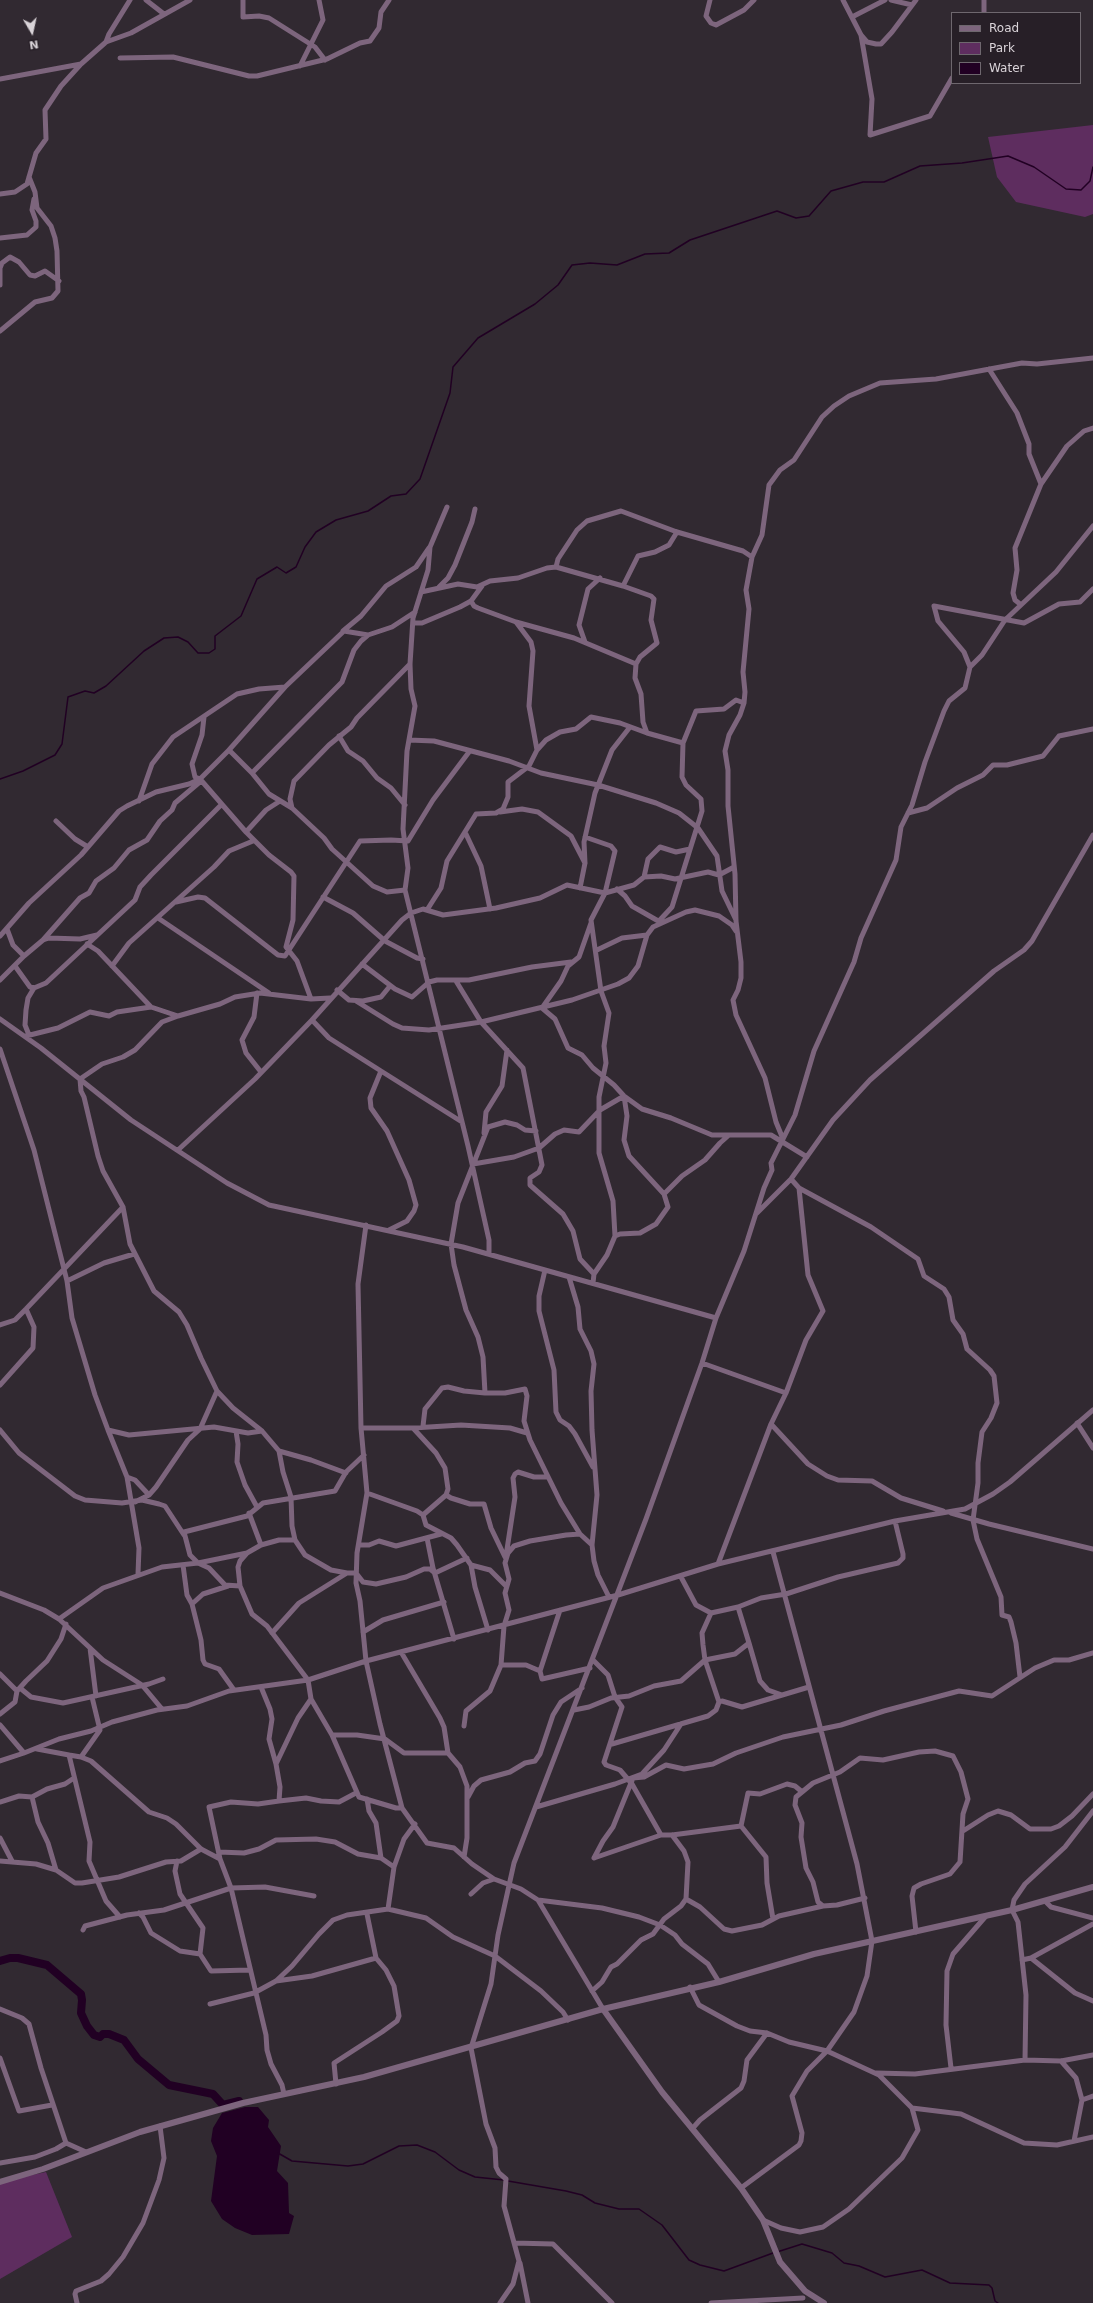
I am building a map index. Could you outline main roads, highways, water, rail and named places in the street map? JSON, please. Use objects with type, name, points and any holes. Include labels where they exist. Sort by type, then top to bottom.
[{"type":"water","points":[[245,2107],[258,2107],[269,2120],[268,2127],[281,2146],[277,2171],[288,2183],[289,2213],[294,2216],[289,2234],[252,2235],[235,2228],[222,2219],[211,2201],[217,2156],[211,2141],[213,2128],[222,2113]]},
{"type":"waterway","points":[[0,779],[23,771],[55,755],[62,744],[68,697],[85,691],[94,693],[106,686],[144,651],[164,638],[178,637],[188,642],[198,653],[209,653],[215,649],[215,636],[241,616],[257,579],[277,567],[286,573],[296,567],[305,547],[316,532],[336,520],[368,511],[391,496],[406,494],[420,479],[450,393],[453,367],[478,338],[535,304],[558,285],[572,265],[590,263],[617,265],[645,254],[669,253],[690,240],[777,211],[796,218],[809,216],[831,191],[863,182],[884,182],[920,166],[962,163],[1008,156],[1034,167],[1066,189],[1081,190],[1090,181],[1093,167]]},
{"type":"waterway","points":[[0,1961],[10,1958],[18,1958],[47,1965],[81,1994],[81,2013],[87,2026],[94,2035],[100,2037],[103,2034],[109,2034],[124,2040],[138,2059],[169,2085],[213,2094],[223,2105],[239,2101]]},
{"type":"waterway","points":[[278,2153],[292,2161],[348,2166],[363,2164],[399,2146],[417,2145],[435,2152],[459,2170],[475,2177],[504,2180]]},
{"type":"waterway","points":[[508,2181],[582,2195],[595,2203],[619,2209],[639,2209],[662,2225],[689,2260],[700,2265],[724,2271],[773,2253]]},
{"type":"waterway","points":[[777,2252],[802,2244],[832,2253],[844,2263],[859,2266],[885,2277],[922,2270],[950,2283],[989,2285],[992,2288],[995,2301],[998,2303]]}]
